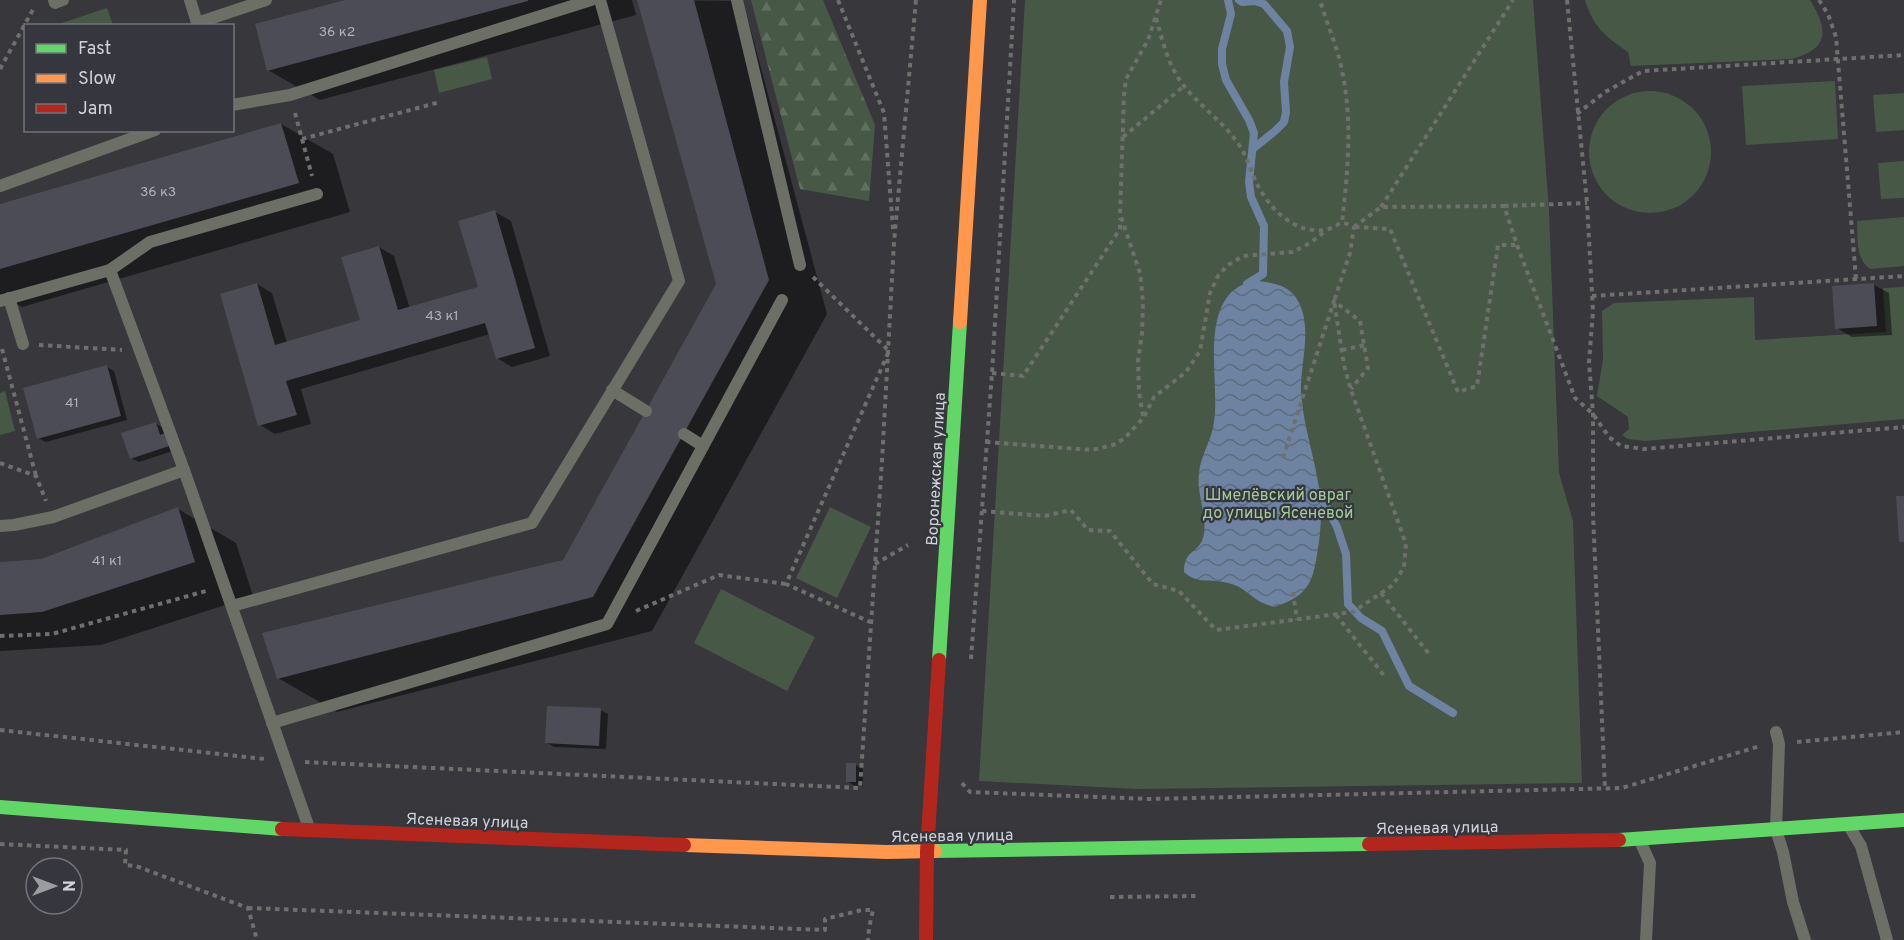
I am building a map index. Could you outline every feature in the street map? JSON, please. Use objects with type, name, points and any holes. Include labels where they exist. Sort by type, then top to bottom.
[{"type":"main road","name":"Воронежская улица","points":[[926,940],[927,852],[980,0]]},
{"type":"main road","name":"Ясеневая улица","points":[[0,807],[310,831],[887,852],[1639,840],[1904,820]]},
{"type":"lane","points":[[54,0],[55,3],[63,0]]},
{"type":"lane","points":[[190,0],[198,24],[266,0]]},
{"type":"lane","points":[[234,105],[290,95],[591,0]]},
{"type":"lane","points":[[232,606],[532,523],[679,281],[600,0]]},
{"type":"lane","points":[[737,0],[800,265]]},
{"type":"lane","points":[[0,186],[150,132]]},
{"type":"lane","points":[[23,344],[5,299],[110,270],[150,242],[317,194]]},
{"type":"lane","points":[[110,270],[225,585],[310,831]]},
{"type":"lane","points":[[272,723],[607,624],[782,300]]},
{"type":"lane","points":[[612,390],[646,411]]},
{"type":"lane","points":[[684,434],[703,446]]},
{"type":"lane","points":[[0,526],[53,517],[184,470]]},
{"type":"lane","points":[[1778,738],[1776,830],[1784,852],[1793,902],[1805,940]]},
{"type":"lane","points":[[1848,825],[1861,846],[1887,940]]},
{"type":"lane","points":[[1639,840],[1650,863],[1646,940]]},
{"type":"path","points":[[25,24],[38,0]]},
{"type":"path","points":[[838,0],[885,113],[894,242]]},
{"type":"path","points":[[0,730],[286,761],[860,788],[894,242],[916,0]]},
{"type":"path","points":[[971,666],[992,373],[1014,0]]},
{"type":"path","points":[[992,373],[1023,376],[1120,229],[1126,79],[1148,40],[1161,0]]},
{"type":"path","points":[[1320,0],[1341,64],[1346,91],[1349,143],[1342,222]]},
{"type":"path","points":[[1283,458],[1350,253],[1354,227],[1381,207],[1512,0]]},
{"type":"path","points":[[1567,0],[1587,203],[1592,296],[1589,362],[1593,414],[1593,514],[1605,789]]},
{"type":"path","points":[[1819,0],[1828,14],[1836,37],[1856,279]]},
{"type":"path","points":[[1156,17],[1172,68],[1184,86],[1205,109],[1224,125],[1239,145],[1257,184],[1282,218],[1296,226],[1327,230]]},
{"type":"path","points":[[0,69],[24,25]]},
{"type":"path","points":[[1577,114],[1605,92],[1643,71],[1904,55]]},
{"type":"path","points":[[1123,137],[1184,86]]},
{"type":"path","points":[[290,95],[317,194]]},
{"type":"path","points":[[302,139],[440,102]]},
{"type":"path","points":[[1381,207],[1587,203]]},
{"type":"path","points":[[1504,206],[1575,398],[1593,414],[1609,437],[1621,446],[1644,449],[1904,427]]},
{"type":"path","points":[[1120,214],[1140,273],[1143,301],[1138,361],[1143,417]]},
{"type":"path","points":[[986,442],[1092,450],[1113,445],[1125,438],[1143,417],[1154,397],[1186,372],[1200,351],[1210,293],[1218,276],[1228,265],[1243,256],[1293,252],[1342,222]]},
{"type":"path","points":[[1342,222],[1354,227],[1390,229],[1458,392],[1477,386],[1498,245],[1517,245]]},
{"type":"path","points":[[800,265],[889,351]]},
{"type":"path","points":[[1592,296],[1904,276]]},
{"type":"path","points":[[1334,301],[1360,321],[1365,345],[1368,368],[1351,390]]},
{"type":"path","points":[[982,511],[1045,516],[1071,510],[1088,530],[1110,531],[1154,584],[1179,591],[1215,630],[1353,612],[1393,585],[1404,567],[1406,544],[1351,390],[1334,301]]},
{"type":"path","points":[[0,341],[36,476],[53,517]]},
{"type":"path","points":[[23,344],[140,351]]},
{"type":"path","points":[[1342,350],[1365,345]]},
{"type":"path","points":[[786,584],[889,351]]},
{"type":"path","points":[[0,463],[36,476]]},
{"type":"path","points":[[874,564],[908,544]]},
{"type":"path","points":[[607,624],[719,575],[786,584],[870,622]]},
{"type":"path","points":[[0,636],[52,634],[225,585]]},
{"type":"path","points":[[1293,592],[1297,620]]},
{"type":"path","points":[[1381,593],[1429,654]]},
{"type":"path","points":[[1336,615],[1386,678]]},
{"type":"path","points":[[963,773],[962,785],[970,792],[1150,799],[1605,789],[1622,788],[1759,746],[1778,738],[1904,732]]},
{"type":"path","points":[[0,844],[126,850],[125,865],[136,866],[248,908],[825,930],[825,919],[862,910],[873,910],[868,940]]},
{"type":"path","points":[[1110,897],[1196,896]]},
{"type":"path","points":[[248,908],[257,940]]},
{"type":"green space","points":[[751,0],[823,0],[875,125],[869,201],[800,189]]},
{"type":"green space","name":"Шмелёвский овраг до улицы Ясеневой","points":[[1025,0],[1533,0],[1549,210],[1559,473],[1573,521],[1582,783],[1137,789],[979,781]]},
{"type":"green space","points":[[1585,0],[1810,0],[1820,20],[1822,37],[1813,50],[1792,59],[1631,66],[1628,52],[1612,41],[1596,24]]},
{"type":"green space","points":[[107,8],[113,24],[59,24]]},
{"type":"green space","points":[[487,57],[492,79],[439,93],[434,70]]},
{"type":"green space","points":[[1835,81],[1838,139],[1746,145],[1742,86]]},
{"type":"green space","points":[[1650,91],[1673,96],[1693,109],[1706,129],[1711,152],[1706,175],[1693,195],[1673,208],[1650,213],[1627,208],[1607,195],[1594,175],[1589,152],[1594,129],[1607,109],[1627,96]]},
{"type":"green space","points":[[1904,93],[1904,130],[1876,132],[1873,95]]},
{"type":"green space","points":[[1904,161],[1904,198],[1881,199],[1878,163]]},
{"type":"green space","points":[[1904,217],[1904,266],[1870,269],[1860,253],[1857,221]]},
{"type":"green space","points":[[1904,287],[1904,419],[1645,441],[1628,439],[1622,435],[1629,429],[1628,417],[1597,396],[1603,359],[1602,311],[1614,303],[1754,297],[1755,340],[1886,332],[1883,288]]},
{"type":"green space","points":[[5,391],[15,431],[0,435],[0,393]]},
{"type":"green space","points":[[830,507],[871,527],[837,598],[796,578]]},
{"type":"green space","points":[[721,589],[815,637],[787,691],[694,643]]},
{"type":"water","points":[[1255,281],[1274,284],[1290,291],[1302,311],[1305,323],[1305,346],[1301,381],[1302,404],[1321,500],[1318,546],[1310,581],[1298,595],[1274,607],[1260,602],[1236,586],[1200,580],[1184,572],[1186,559],[1203,538],[1204,514],[1199,490],[1199,474],[1214,422],[1214,350],[1219,313],[1226,298],[1238,287]]},
{"type":"building","points":[[345,0],[528,1],[267,71],[255,24]]},
{"type":"building","points":[[637,0],[694,0],[769,280],[593,597],[277,679],[262,633],[563,560],[716,284]]},
{"type":"building","points":[[281,123],[299,183],[0,269],[0,204]]},
{"type":"building","points":[[495,210],[535,348],[496,359],[485,323],[286,381],[297,415],[258,426],[220,294],[257,283],[275,345],[360,320],[341,257],[379,246],[398,310],[478,287],[458,221]]},
{"type":"building","points":[[1874,283],[1877,326],[1835,329],[1832,286]]},
{"type":"building","points":[[107,365],[121,416],[37,439],[23,388]]},
{"type":"building","points":[[156,422],[160,435],[168,432],[172,445],[130,459],[121,433]]},
{"type":"building","points":[[1896,496],[1904,496],[1904,542],[1899,542]]},
{"type":"building","points":[[178,507],[195,562],[42,612],[0,615],[0,562],[41,559]]},
{"type":"building","points":[[547,706],[601,708],[599,746],[545,743]]},
{"type":"building","points":[[846,763],[856,763],[856,782],[846,782]]},
{"type":"waterway","points":[[1228,0],[1231,14],[1222,49],[1222,64],[1226,80],[1254,133],[1249,182],[1251,197],[1264,226],[1263,274],[1247,284]]},
{"type":"waterway","points":[[1239,0],[1264,4],[1287,31],[1290,47],[1284,82],[1286,112],[1284,122],[1254,148]]},
{"type":"waterway","points":[[1319,492],[1337,527],[1346,554],[1348,604],[1361,618],[1382,631],[1409,686],[1453,713]]},
{"type":"traffic: fast","points":[[939,660],[960,322]]},
{"type":"traffic: fast","points":[[0,807],[282,829]]},
{"type":"traffic: fast","points":[[1619,840],[1904,820]]},
{"type":"traffic: fast","points":[[935,851],[1369,844]]},
{"type":"traffic: slow","points":[[960,322],[980,0]]},
{"type":"traffic: slow","points":[[684,845],[887,852],[935,851]]},
{"type":"traffic: jam","points":[[926,940],[927,852],[939,660]]},
{"type":"traffic: jam","points":[[282,829],[684,845]]},
{"type":"traffic: jam","points":[[1369,844],[1619,840]]}]
